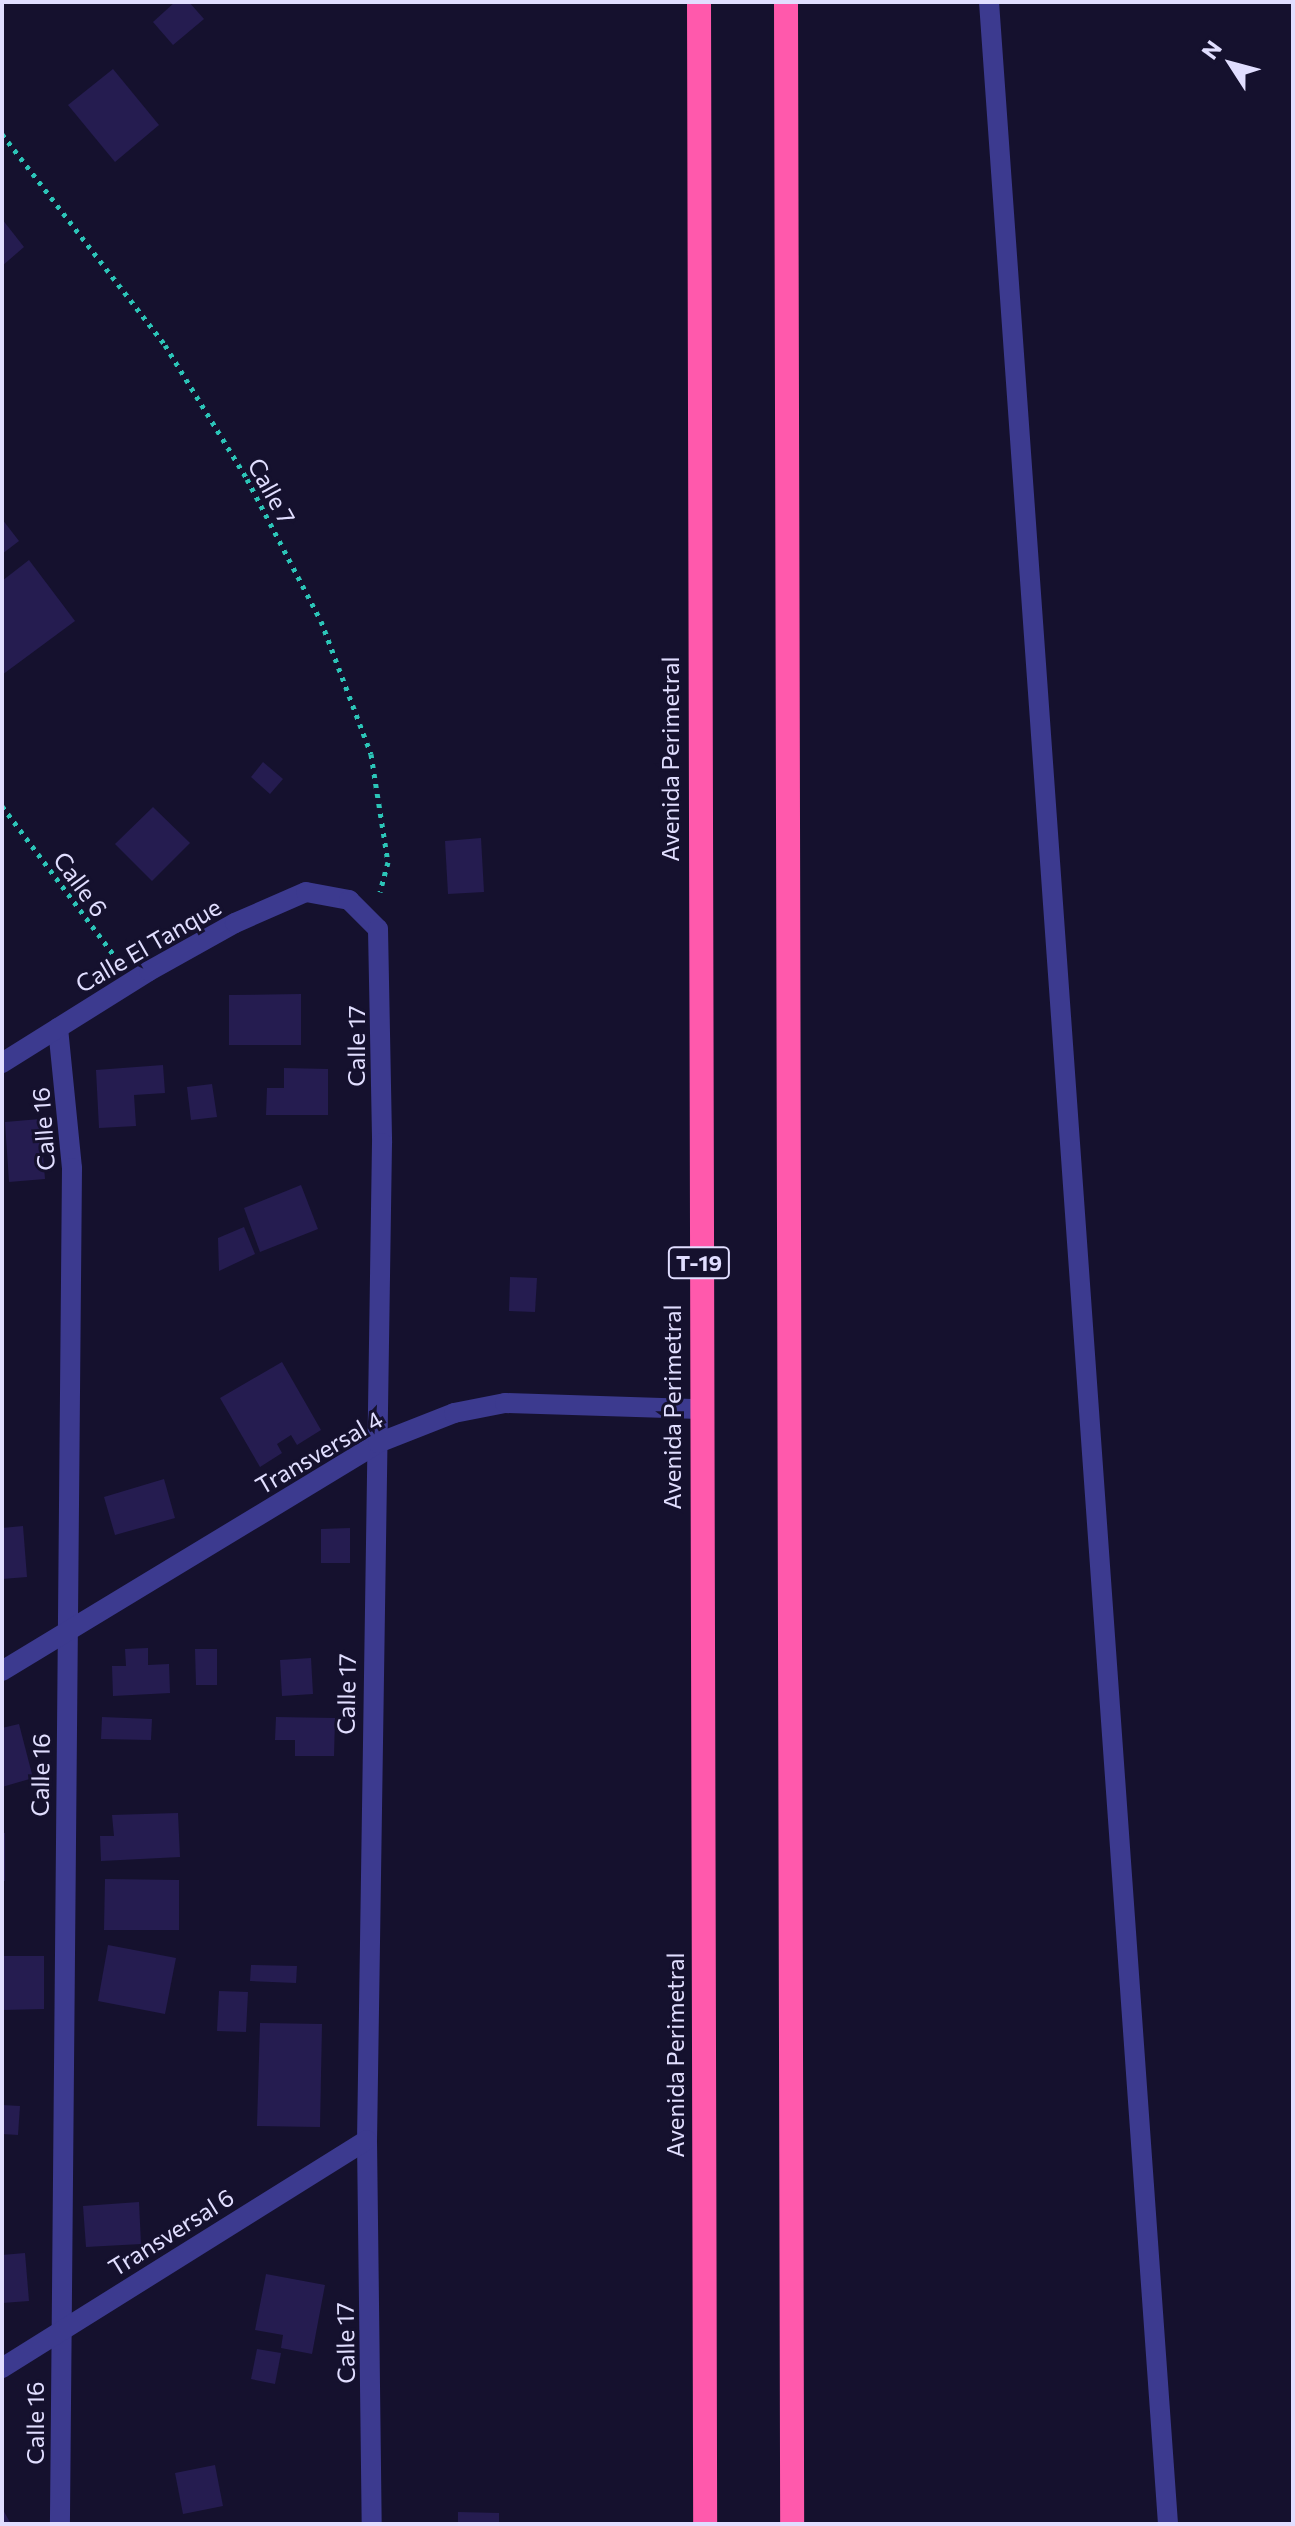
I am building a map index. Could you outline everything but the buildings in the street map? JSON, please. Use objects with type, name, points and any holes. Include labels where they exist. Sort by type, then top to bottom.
[{"type":"highway","name":"Avenida Perimetral","points":[[699,2],[705,2524]]},
{"type":"highway","points":[[786,2],[792,2524]]},
{"type":"street","points":[[989,2],[1168,2524]]},
{"type":"street","name":"Calle El Tanque","points":[[2,1063],[134,980],[275,904],[306,892],[328,892],[367,913]]},
{"type":"street","name":"Calle 17","points":[[367,913],[378,929],[382,952],[367,2140],[372,2524]]},
{"type":"street","name":"Calle 16","points":[[58,1028],[72,1168],[60,2524]]},
{"type":"street","name":"Transversal 4","points":[[2,1671],[378,1443],[454,1413],[505,1403],[700,1409]]},
{"type":"street","name":"Transversal 6","points":[[2,2368],[367,2140]]},
{"type":"path","name":"Calle 7","points":[[2,134],[165,345],[247,479],[321,621],[371,754],[386,846],[386,879],[367,913]]},
{"type":"path","name":"Calle 6","points":[[2,806],[134,980]]}]
